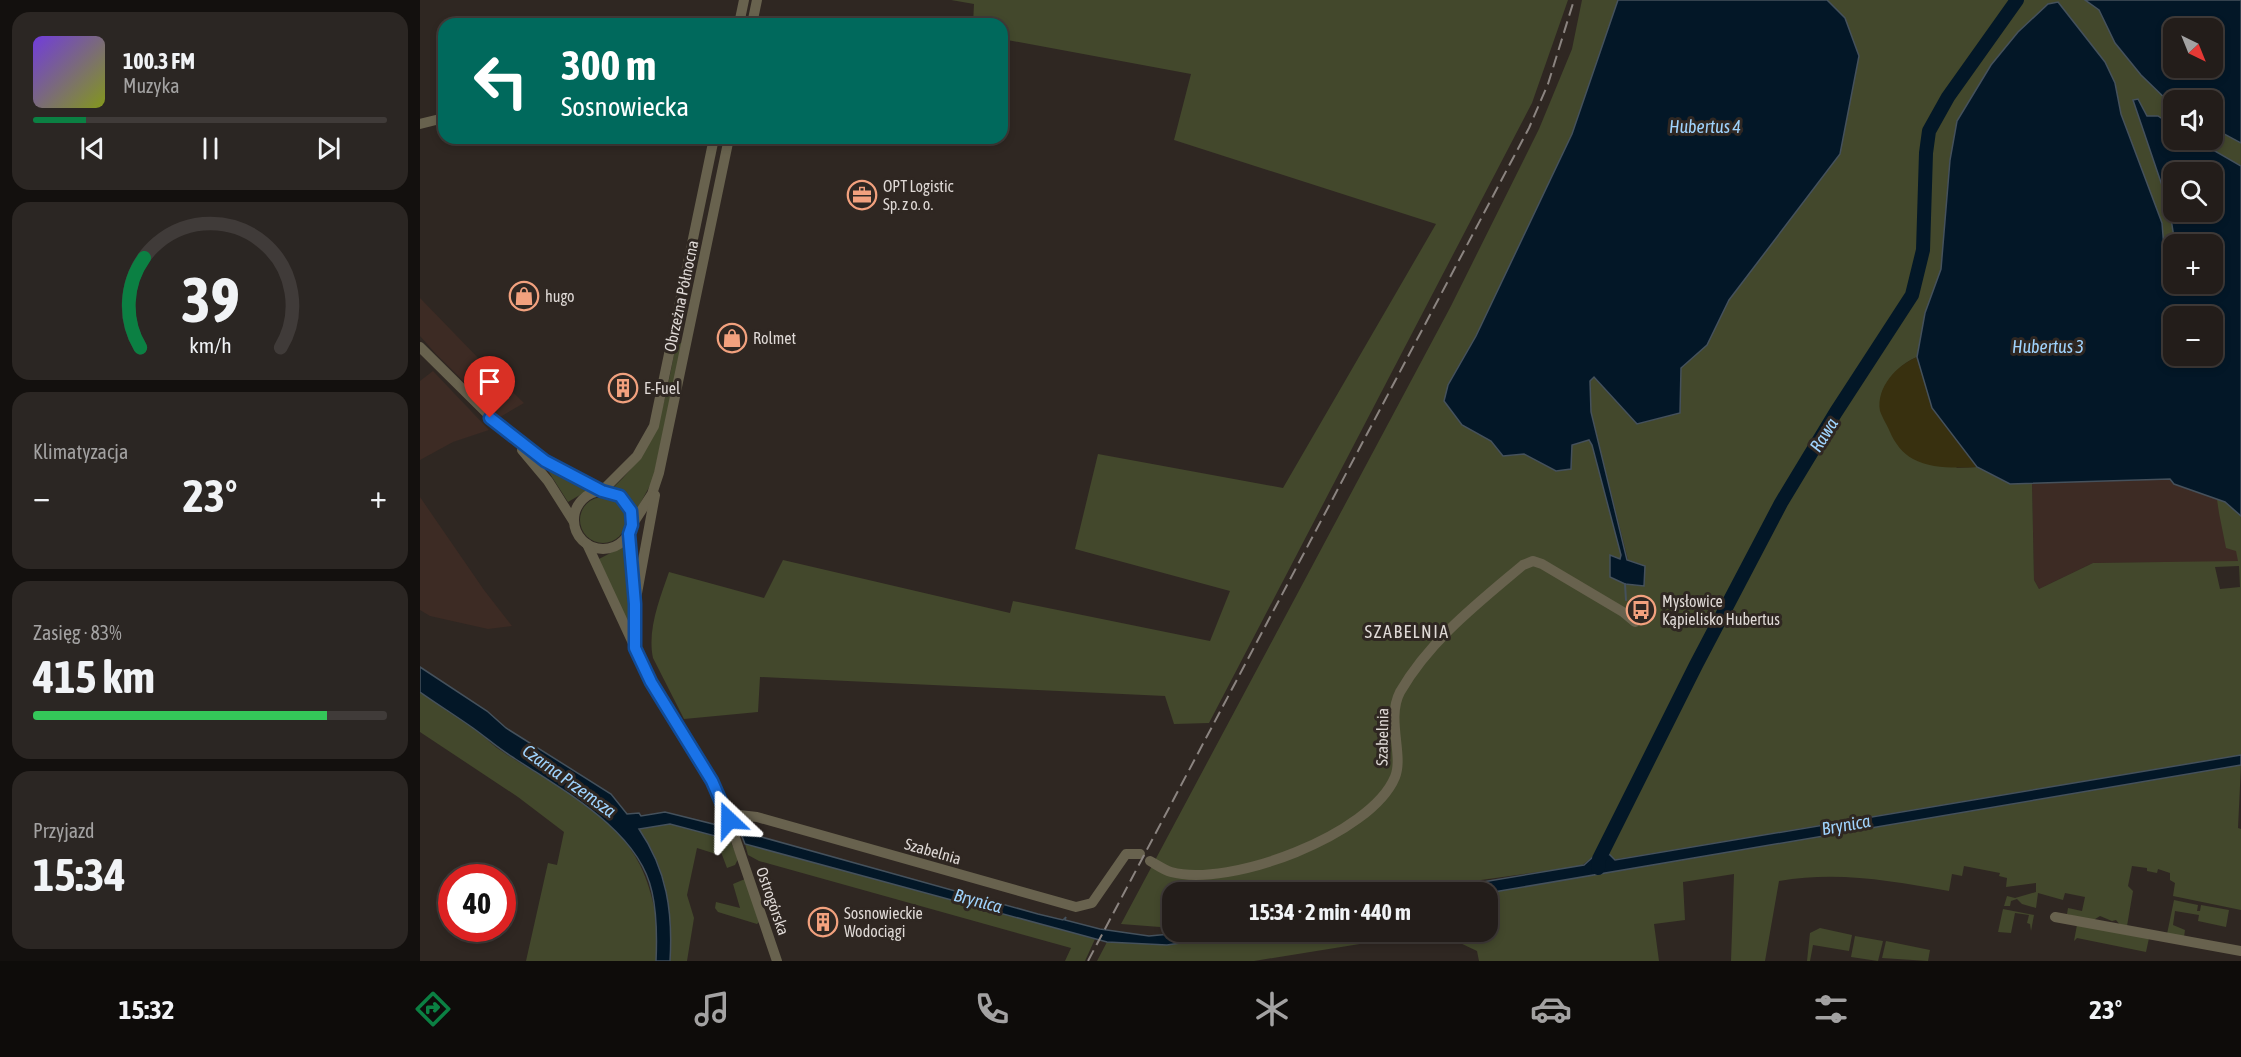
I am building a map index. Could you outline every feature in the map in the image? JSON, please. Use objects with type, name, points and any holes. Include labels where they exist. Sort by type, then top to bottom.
[{"type":"street","points":[[740,18],[744,0]]},
{"type":"street","points":[[753,18],[757,0]]},
{"type":"street","points":[[420,124],[438,120]]},
{"type":"street","name":"Obrzeżna Północna","points":[[602,491],[637,456],[654,426],[713,144]]},
{"type":"street","name":"Obrzeżna Północna","points":[[631,529],[652,494],[659,473],[728,144]]},
{"type":"street","points":[[685,277],[699,279]]},
{"type":"street","points":[[420,347],[512,438],[548,481],[574,522],[579,537],[587,544],[594,548],[610,549],[618,545],[631,529]]},
{"type":"street","points":[[512,438],[545,461],[602,491],[620,496],[627,503],[631,511],[635,648]]},
{"type":"street","points":[[635,604],[659,473]]},
{"type":"street","points":[[574,522],[582,501],[602,491]]},
{"type":"street","name":"Ostrogórska","points":[[587,544],[651,682],[712,781],[729,818],[777,961]]},
{"type":"street","name":"Szabelnia","points":[[1150,861],[1169,871],[1182,873],[1231,872],[1285,857],[1324,840],[1377,802],[1389,790],[1396,774],[1394,714],[1400,693],[1455,622],[1523,565],[1533,561],[1542,564],[1615,607],[1635,622]]},
{"type":"street","name":"Szabelnia","points":[[729,818],[739,815],[757,817],[1076,907],[1092,903],[1126,854],[1140,854]]},
{"type":"street","points":[[2055,917],[2241,951]]},
{"type":"shaded area","points":[[420,298],[524,403],[500,417],[436,354],[420,336]]},
{"type":"shaded area","points":[[433,371],[489,430],[453,442],[420,460],[420,381]]},
{"type":"shaded area","points":[[2170,479],[2174,484],[2225,502],[2241,562],[2093,563],[2039,589],[2034,580],[2032,483]]},
{"type":"shaded area","points":[[420,497],[484,590],[512,626],[488,629],[430,616],[420,610]]},
{"type":"green space","points":[[951,0],[1568,0],[1532,103],[1209,723],[1174,724],[1165,696],[760,677],[758,712],[684,719],[653,658],[653,625],[669,572],[764,598],[783,560],[1010,613],[1013,601],[1210,641],[1230,591],[1075,549],[1098,454],[1283,488],[1436,224],[1174,140],[1191,74],[1008,40],[1008,18],[973,18],[974,4]]},
{"type":"green space","points":[[1582,0],[1618,0],[1572,134],[1476,336],[1448,385],[1462,425],[1491,441],[1503,456],[1524,454],[1556,471],[1572,445],[1588,440],[1592,445],[1621,555],[1620,559],[1610,556],[1610,577],[1645,566],[1628,560],[1591,412],[1590,381],[1593,376],[1637,424],[1680,413],[1681,368],[1707,345],[1729,300],[1845,18],[1827,0],[2013,0],[1944,99],[1927,131],[1919,265],[1913,286],[1807,452],[1689,673],[1609,835],[1594,856],[1581,866],[1467,882],[1162,882],[1162,927],[1121,924],[1451,306],[1539,129],[1572,49]]},
{"type":"green space","points":[[2021,0],[2241,0],[2241,755],[1612,860],[1609,854],[1613,836],[1731,601],[1806,463],[1918,287],[1923,270],[1927,235],[1929,146],[1933,129],[1953,90],[1981,49]],"holes":[[[2100,56],[2115,83],[2121,114],[2156,207],[2163,253],[2163,234],[2223,234],[2223,294],[2212,294],[2212,306],[2223,306],[2223,366],[2197,366],[2226,548],[2236,551],[2238,561],[2093,563],[2039,589],[2034,580],[2032,483],[2010,484],[1977,467],[1957,468],[1882,392],[1896,371],[1917,357],[1925,313],[1941,269],[1950,160]],[[2239,566],[2240,587],[2220,589],[2215,567]]]},
{"type":"green space","points":[[682,343],[653,480],[636,511],[628,497],[614,487],[630,470],[651,438],[664,404],[676,344]]},
{"type":"green space","points":[[545,466],[590,489],[568,502]]},
{"type":"green space","points":[[603,497],[619,504],[626,520],[619,536],[603,543],[587,536],[580,520],[587,504]]},
{"type":"green space","points":[[628,544],[632,627],[630,628],[597,560]]},
{"type":"green space","points":[[420,692],[476,730],[497,748],[576,798],[613,827],[628,845],[645,876],[666,961],[526,961],[548,863],[557,865],[564,832],[518,797],[420,732]]},
{"type":"green space","points":[[2241,765],[2238,828],[2241,829],[2241,910],[2173,896],[2175,883],[2170,880],[2170,873],[2158,869],[2157,873],[2147,871],[2147,868],[2132,866],[2128,886],[2133,891],[2127,926],[2121,926],[2116,920],[2112,921],[2100,916],[2092,921],[2067,914],[2068,908],[2082,911],[2085,897],[2065,893],[2063,900],[2038,893],[2036,908],[2022,904],[2017,899],[2011,901],[2010,906],[2004,906],[2007,896],[2015,898],[2036,892],[2036,883],[2006,887],[2007,878],[1999,876],[2000,873],[1964,866],[1962,876],[1952,874],[1949,891],[1864,878],[1801,878],[1779,881],[1765,961],[1731,961],[1734,874],[1683,882],[1685,920],[1654,924],[1659,961],[1479,961],[1477,951],[1458,942],[1498,942],[1498,891]]},
{"type":"green space","points":[[670,824],[730,840],[738,859],[735,865],[727,868],[721,852],[716,854],[697,848],[687,895],[694,918],[687,961],[670,961],[671,943],[666,892],[657,860],[639,829]]},
{"type":"green space","points":[[745,844],[1095,939],[1085,961],[1065,961],[1071,948],[759,861],[748,855]]},
{"type":"green space","points":[[745,879],[759,922],[757,924],[718,912],[715,908],[716,902],[740,908],[733,884]]},
{"type":"green space","points":[[2174,900],[2198,905],[2197,911],[2200,911],[2201,905],[2229,910],[2226,927],[2198,921],[2199,915],[2175,911],[2173,925],[2185,930],[2184,937],[2167,934]]},
{"type":"green space","points":[[2003,909],[2034,915],[2031,931],[2030,924],[2027,923],[2029,915],[2015,913],[2011,933],[1998,932]]},
{"type":"green space","points":[[2077,925],[2149,938],[2146,952],[2077,938],[2074,941]]},
{"type":"green space","points":[[1820,928],[1852,935],[1849,951],[1813,945],[1810,961],[1807,961],[1810,933]]},
{"type":"green space","points":[[1855,936],[1883,941],[1878,961],[1851,957]]},
{"type":"green space","points":[[1886,941],[1930,950],[1928,961],[1882,958]]},
{"type":"green space","points":[[1107,942],[1167,945],[1188,942],[1372,942],[1254,961],[1097,961]]},
{"type":"sand","points":[[1917,357],[1932,408],[1977,467],[1928,465],[1906,454],[1892,436],[1880,411],[1881,394],[1895,371]]},
{"type":"water","name":"Hubertus 4","points":[[1618,0],[1827,0],[1845,18],[1859,56],[1840,154],[1729,300],[1707,345],[1681,368],[1680,413],[1637,424],[1594,377],[1590,381],[1591,412],[1627,560],[1645,566],[1644,586],[1625,584],[1610,577],[1610,555],[1620,559],[1621,555],[1589,440],[1572,445],[1571,469],[1556,471],[1524,454],[1503,456],[1491,441],[1462,425],[1444,401],[1448,385],[1476,336],[1572,134]]},
{"type":"water","points":[[2085,0],[2241,0],[2241,143],[2223,133],[2223,90],[2163,90],[2163,96],[2141,75],[2115,43],[2099,10]]},
{"type":"water","name":"Hubertus 3","points":[[2058,2],[2105,62],[2115,83],[2121,114],[2162,223],[2163,294],[2223,294],[2223,234],[2173,234],[2172,222],[2223,222],[2223,162],[2163,162],[2163,188],[2133,100],[2138,99],[2147,116],[2158,116],[2163,119],[2163,150],[2213,150],[2241,166],[2241,516],[2225,502],[2174,484],[2170,479],[2010,484],[1977,467],[1932,408],[1917,357],[1925,313],[1941,269],[1950,160],[1957,121],[1991,65],[2018,32],[2048,4]]},
{"type":"water","name":"Czarna Przemsza","points":[[420,667],[487,711],[506,728],[611,794],[627,814],[639,813],[641,816],[665,812],[725,827],[730,840],[670,824],[639,829],[656,860],[666,892],[670,925],[670,961],[656,961],[656,926],[652,892],[644,870],[632,849],[596,814],[575,798],[420,692]]},
{"type":"water","name":"Brynica","points":[[2241,755],[2241,765],[1498,891],[1498,882],[1483,882],[1584,865],[1594,856],[1599,862],[1609,854],[1615,860]]},
{"type":"water","name":"Brynica","points":[[740,831],[1038,914],[1063,920],[1066,917],[1065,920],[1100,929],[1149,936],[1162,935],[1162,942],[1188,942],[1167,945],[1107,942],[745,844]]},
{"type":"waterway","name":"Rawa","points":[[1598,868],[1599,859],[1696,665],[1781,503],[1836,412],[1912,295],[1923,250],[1926,153],[1929,131],[1948,97],[2017,0]]},
{"type":"waterway","points":[[1625,584],[1626,600]]},
{"type":"waterway","name":"Rawa","points":[[1683,681],[1687,683]]},
{"type":"railway","points":[[1088,961],[1529,128],[1548,84],[1574,0]]},
{"type":"place","name":"OPT Logistic Sp. z o. o.","points":[[862,195]]},
{"type":"place","name":"hugo","points":[[524,296]]},
{"type":"place","name":"Rolmet","points":[[732,338]]},
{"type":"place","name":"E-Fuel","points":[[623,388]]},
{"type":"place","name":"Mysłowice Kąpielisko Hubertus","points":[[1641,610]]},
{"type":"place","name":"Sosnowieckie Wodociągi","points":[[823,922]]},
{"type":"district","name":"SZABELNIA","points":[[1407,632]]},
{"type":"route","points":[[490,418],[512,438],[545,461],[602,491],[620,496],[627,503],[631,511],[632,525],[629,534],[635,604],[635,648],[651,682],[712,781],[729,820]]}]
